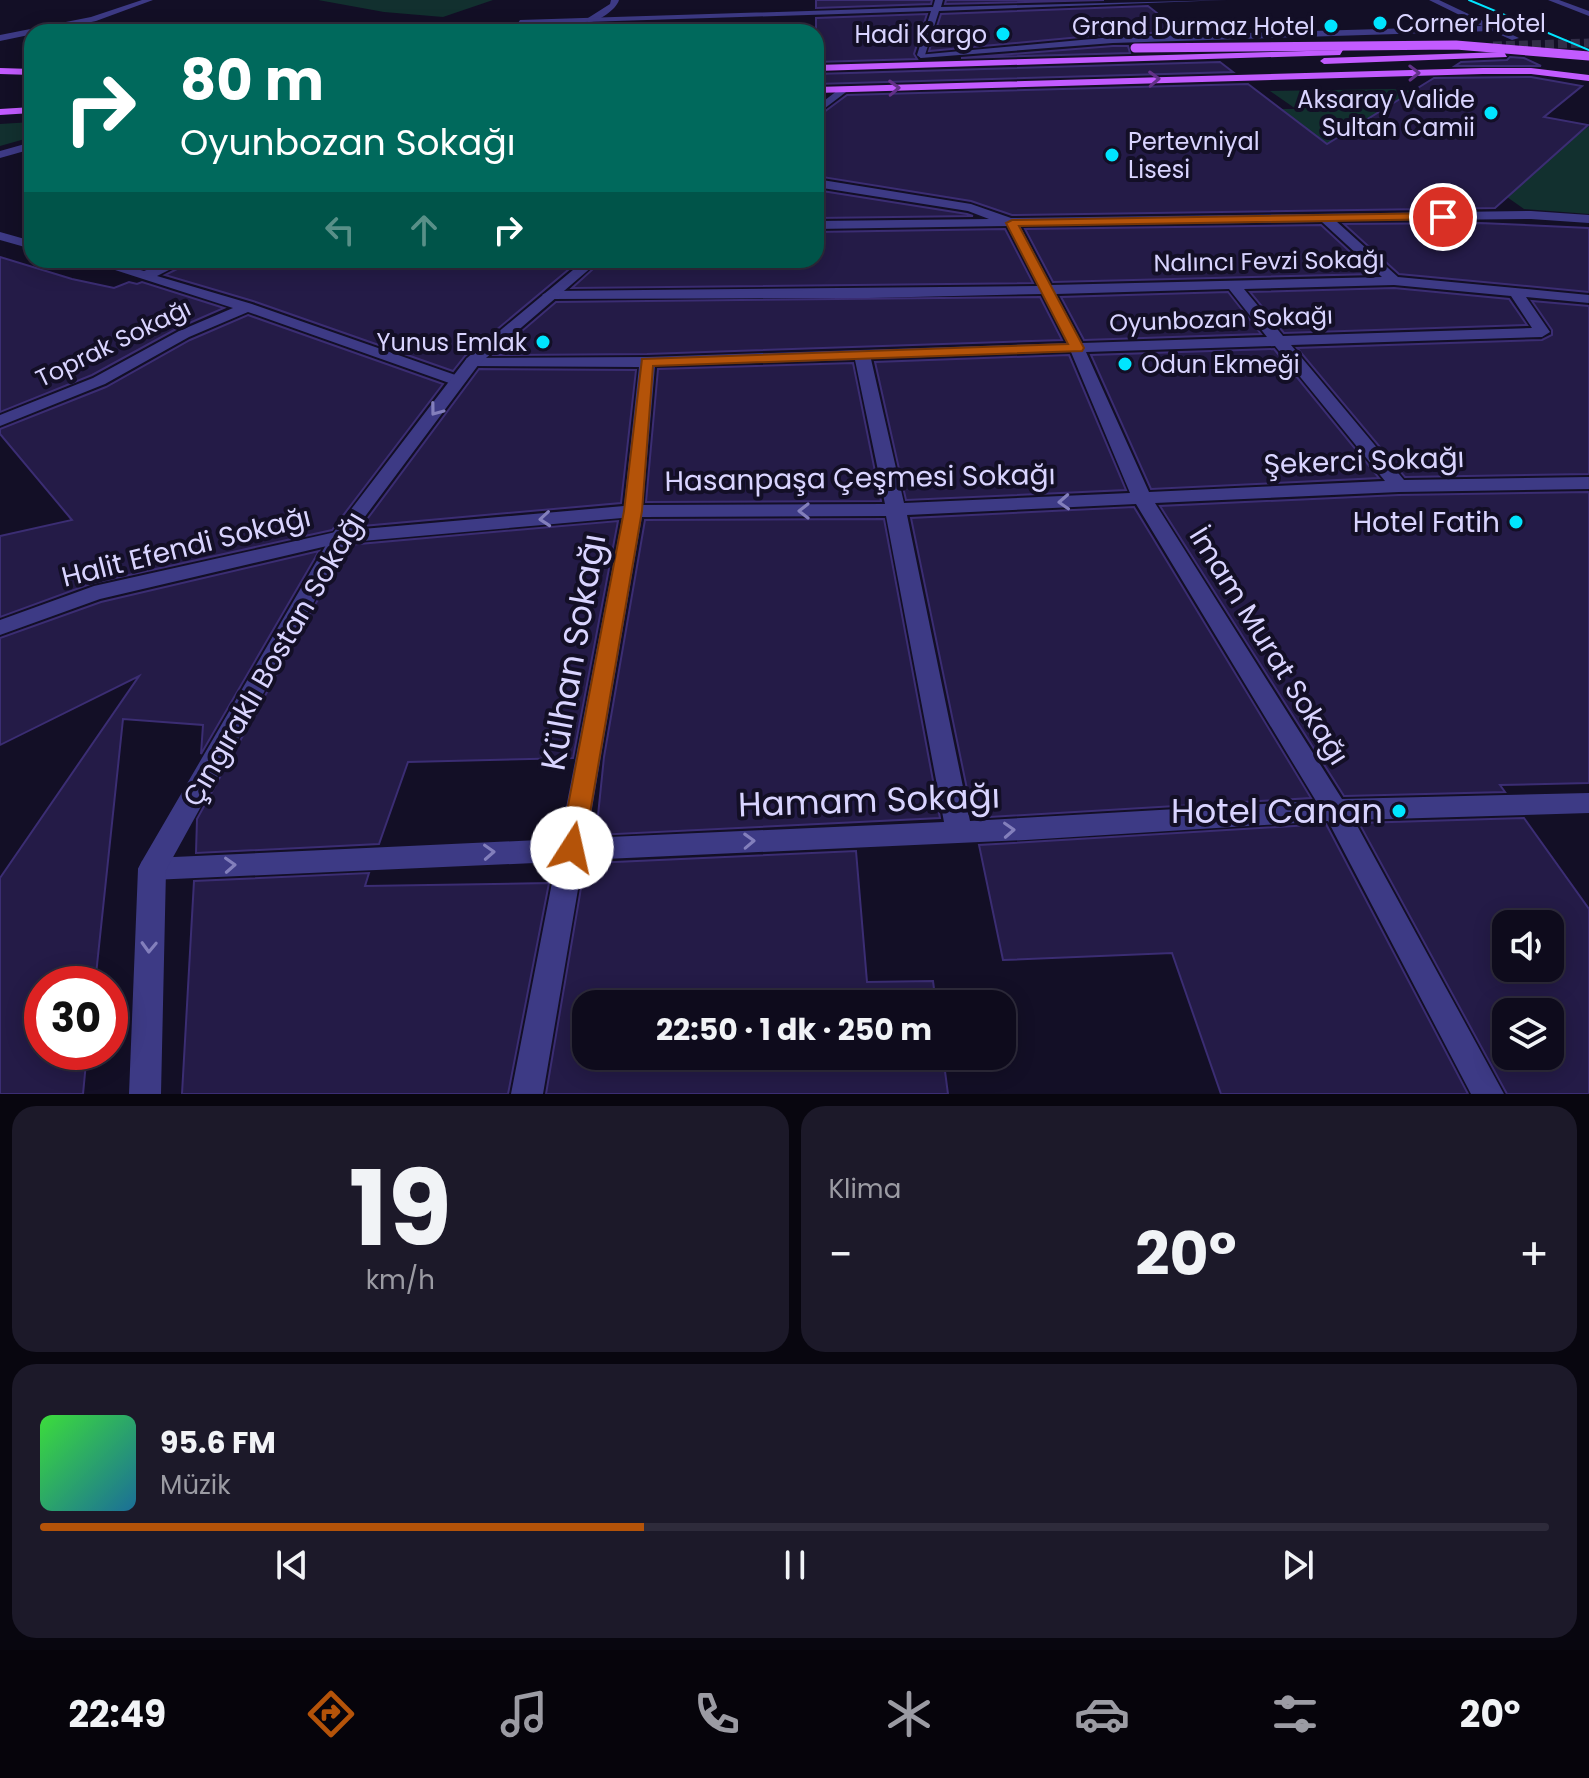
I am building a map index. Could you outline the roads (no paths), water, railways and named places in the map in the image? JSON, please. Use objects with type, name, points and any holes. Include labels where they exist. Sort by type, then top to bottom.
[{"type":"main road","points":[[824,58],[1135,48],[1410,44],[1497,47],[1589,56]]},
{"type":"main road","points":[[824,68],[1476,47]]},
{"type":"main road","points":[[824,78],[1504,55]]},
{"type":"main road","points":[[0,71],[24,72]]},
{"type":"main road","points":[[824,90],[1483,71],[1531,71],[1589,78]]},
{"type":"main road","points":[[0,80],[24,79]]},
{"type":"main road","points":[[0,101],[24,100]]},
{"type":"main road","points":[[0,112],[24,110]]},
{"type":"street","points":[[69,24],[149,0]]},
{"type":"street","points":[[591,20],[614,5],[615,0]]},
{"type":"street","points":[[939,0],[933,10],[921,55],[1113,40],[1495,28]]},
{"type":"street","points":[[519,24],[1223,0]]},
{"type":"street","points":[[1433,0],[1515,38]]},
{"type":"street","points":[[1552,0],[1589,14]]},
{"type":"street","points":[[736,16],[744,8]]},
{"type":"street","points":[[0,38],[24,33]]},
{"type":"street","points":[[824,106],[845,89]]},
{"type":"street","points":[[0,155],[24,148]]},
{"type":"street","points":[[824,184],[971,208],[1012,223]]},
{"type":"street","points":[[824,225],[1531,215],[1589,219]]},
{"type":"street","points":[[1326,219],[1394,281]]},
{"type":"street","name":"İmam Murat Sokağı","points":[[1012,223],[1077,348],[1142,498],[1335,810],[1488,1094]]},
{"type":"street","points":[[0,236],[24,243]]},
{"type":"street","points":[[121,268],[247,307],[458,381]]},
{"type":"street","points":[[147,275],[163,268]]},
{"type":"street","name":"Çıngıraklı Bostan Sokağı","points":[[145,1094],[152,869],[340,537],[473,361],[583,268]]},
{"type":"street","name":"Nalıncı Fevzi Sokağı","points":[[549,295],[869,294],[1045,287],[1394,281],[1589,299]]},
{"type":"street","points":[[1232,284],[1399,486]]},
{"type":"street","name":"Oyunbozan Sokağı","points":[[473,361],[647,362],[1542,332],[1517,294]]},
{"type":"street","name":"Toprak Sokağı","points":[[0,421],[99,381],[184,334],[247,307]]},
{"type":"street","points":[[862,355],[896,510],[959,832]]},
{"type":"street","name":"Külhan Sokağı","points":[[527,1094],[633,511],[647,362]]},
{"type":"street","name":"Şekerci Sokağı","points":[[1142,498],[1399,486],[1589,483]]},
{"type":"street","name":"Hasanpaşa Çeşmesi Sokağı","points":[[340,537],[633,511],[896,510],[1142,498]]},
{"type":"street","name":"Halit Efendi Sokağı","points":[[0,628],[94,593],[340,537]]},
{"type":"street","name":"Hamam Sokağı","points":[[152,869],[959,832],[1335,810],[1589,803]]},
{"type":"tunnel","points":[[1493,46],[1589,43]]},
{"type":"tram line","points":[[1469,0],[1589,50]]},
{"type":"place","name":"Corner Hotel","points":[[1380,23]]},
{"type":"place","name":"Grand Durmaz Hotel","points":[[1331,26]]},
{"type":"place","name":"Hadi Kargo","points":[[1003,34]]},
{"type":"place","name":"Aksaray Valide Sultan Camii","points":[[1491,113]]},
{"type":"place","name":"Pertevniyal Lisesi","points":[[1112,155]]},
{"type":"place","name":"Yunus Emlak","points":[[543,342]]},
{"type":"place","name":"Odun Ekmeği","points":[[1125,364]]},
{"type":"place","name":"Hotel Fatih","points":[[1516,522]]},
{"type":"place","name":"Hotel Canan","points":[[1399,811]]}]
